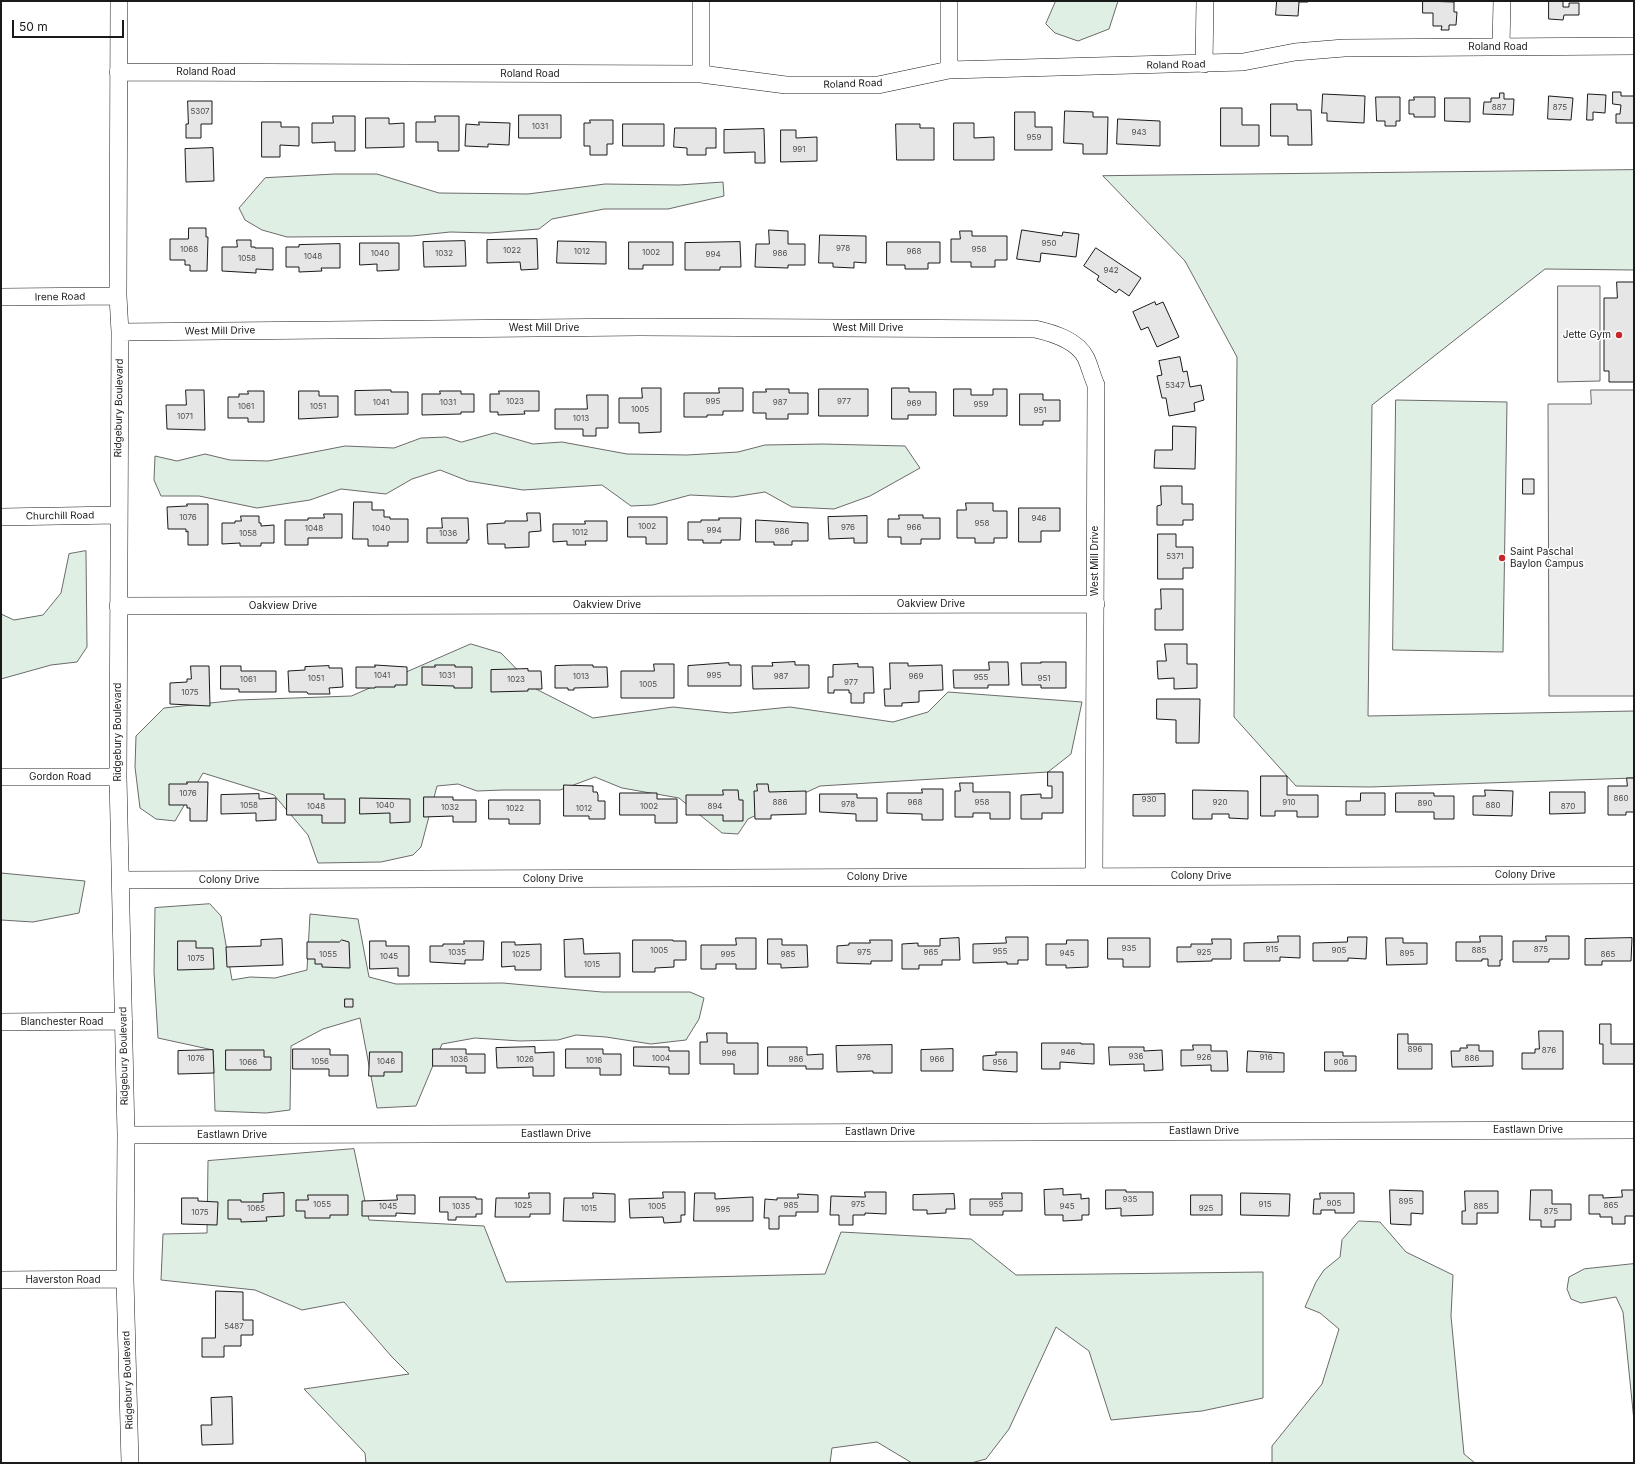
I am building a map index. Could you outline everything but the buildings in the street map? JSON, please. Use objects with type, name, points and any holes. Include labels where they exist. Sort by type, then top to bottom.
[{"type":"street","name":"Ridgebury Boulevard","points":[[119,1],[118,296],[120,332],[118,777],[126,1135],[125,1279],[130,1463]]},
{"type":"street","points":[[701,1],[701,74]]},
{"type":"street","points":[[949,1],[949,70]]},
{"type":"street","points":[[1204,64],[1205,1]]},
{"type":"street","points":[[1501,46],[1502,1]]},
{"type":"street","name":"Roland Road","points":[[118,72],[701,74],[786,85],[878,85],[949,70],[1243,62],[1295,52],[1344,48],[1634,46]]},
{"type":"street","name":"Irene Road","points":[[1,297],[118,296]]},
{"type":"street","name":"West Mill Drive","points":[[120,332],[649,327],[1035,329],[1055,334],[1071,342],[1085,357],[1096,385],[1094,877]]},
{"type":"street","name":"Churchill Road","points":[[1,517],[118,515]]},
{"type":"street","name":"Oakview Drive","points":[[118,606],[1096,604]]},
{"type":"street","name":"Gordon Road","points":[[1,777],[118,777]]},
{"type":"street","name":"Colony Drive","points":[[121,880],[1634,875]]},
{"type":"street","name":"Blanchester Road","points":[[1,1022],[124,1021]]},
{"type":"street","name":"Eastlawn Drive","points":[[126,1135],[1634,1130]]},
{"type":"street","name":"Haverston Road","points":[[1,1280],[125,1279]]},
{"type":"green space","points":[[1056,1],[1118,1],[1109,29],[1078,41],[1055,33],[1046,24]]},
{"type":"green space","points":[[1634,170],[1634,270],[1545,269],[1372,405],[1368,716],[1634,711],[1634,778],[1370,787],[1296,786],[1234,717],[1237,357],[1185,261],[1103,176]]},
{"type":"green space","points":[[335,174],[377,174],[439,193],[528,194],[605,184],[679,185],[723,182],[724,196],[668,209],[604,209],[552,219],[539,229],[490,233],[450,232],[412,236],[287,237],[262,230],[245,220],[239,208],[265,178]]},
{"type":"green space","points":[[1396,400],[1507,402],[1503,652],[1393,650]]},
{"type":"green space","points":[[495,433],[533,444],[562,442],[627,454],[687,455],[738,452],[765,445],[823,444],[905,446],[920,468],[870,496],[834,509],[792,507],[765,492],[733,497],[690,495],[653,505],[631,506],[602,485],[523,490],[468,481],[440,470],[412,479],[386,494],[341,489],[310,500],[257,508],[199,496],[161,496],[154,480],[155,456],[177,461],[205,454],[230,460],[268,461],[345,446],[394,448],[421,438],[446,437],[461,442]]},
{"type":"green space","points":[[86,551],[87,647],[77,662],[51,665],[1,679],[1,614],[14,620],[43,615],[61,593],[69,554]]},
{"type":"green space","points":[[471,644],[501,653],[536,689],[593,718],[673,707],[730,713],[790,707],[893,722],[928,712],[948,692],[1082,702],[1071,754],[1048,772],[820,786],[748,819],[738,834],[722,833],[679,798],[622,788],[595,777],[560,790],[477,791],[458,784],[437,786],[421,847],[413,855],[381,862],[318,863],[308,835],[274,795],[203,773],[175,821],[156,819],[140,808],[135,767],[136,736],[164,708],[238,700],[351,696]]},
{"type":"green space","points":[[1,873],[85,881],[79,913],[33,922],[1,920]]},
{"type":"green space","points":[[210,904],[221,916],[232,980],[250,977],[275,978],[307,970],[310,914],[358,919],[369,977],[396,984],[503,983],[602,992],[690,992],[704,998],[699,1019],[686,1040],[651,1044],[606,1037],[576,1035],[558,1040],[520,1041],[475,1038],[442,1044],[416,1106],[377,1108],[360,1018],[323,1029],[291,1046],[290,1110],[266,1113],[215,1111],[213,1050],[158,1038],[154,972],[155,908]]},
{"type":"green space","points":[[354,1149],[369,1220],[484,1226],[506,1282],[825,1274],[841,1232],[971,1239],[1016,1275],[1263,1272],[1263,1398],[1202,1411],[1111,1420],[1089,1351],[1056,1327],[1009,1429],[986,1459],[971,1463],[912,1463],[877,1442],[832,1448],[830,1463],[366,1463],[365,1453],[304,1389],[409,1374],[392,1357],[344,1302],[302,1310],[255,1290],[161,1280],[163,1234],[207,1233],[208,1161]]},
{"type":"green space","points":[[1359,1221],[1380,1222],[1406,1252],[1453,1275],[1451,1316],[1464,1454],[1475,1463],[1272,1463],[1272,1446],[1322,1384],[1339,1329],[1320,1313],[1305,1307],[1316,1282],[1324,1270],[1340,1257],[1342,1240]]},
{"type":"green space","points":[[1634,1264],[1634,1421],[1623,1312],[1616,1297],[1581,1303],[1571,1299],[1567,1289],[1569,1277],[1584,1269]]},
{"type":"shaded area","points":[[1558,286],[1600,286],[1600,381],[1558,382]]},
{"type":"shaded area","points":[[1591,390],[1634,390],[1634,696],[1549,696],[1548,404],[1591,404]]},
{"type":"place","name":"Jette Gym","points":[[1619,335]]},
{"type":"place","name":"Saint Paschal Baylon Campus","points":[[1502,558]]}]
